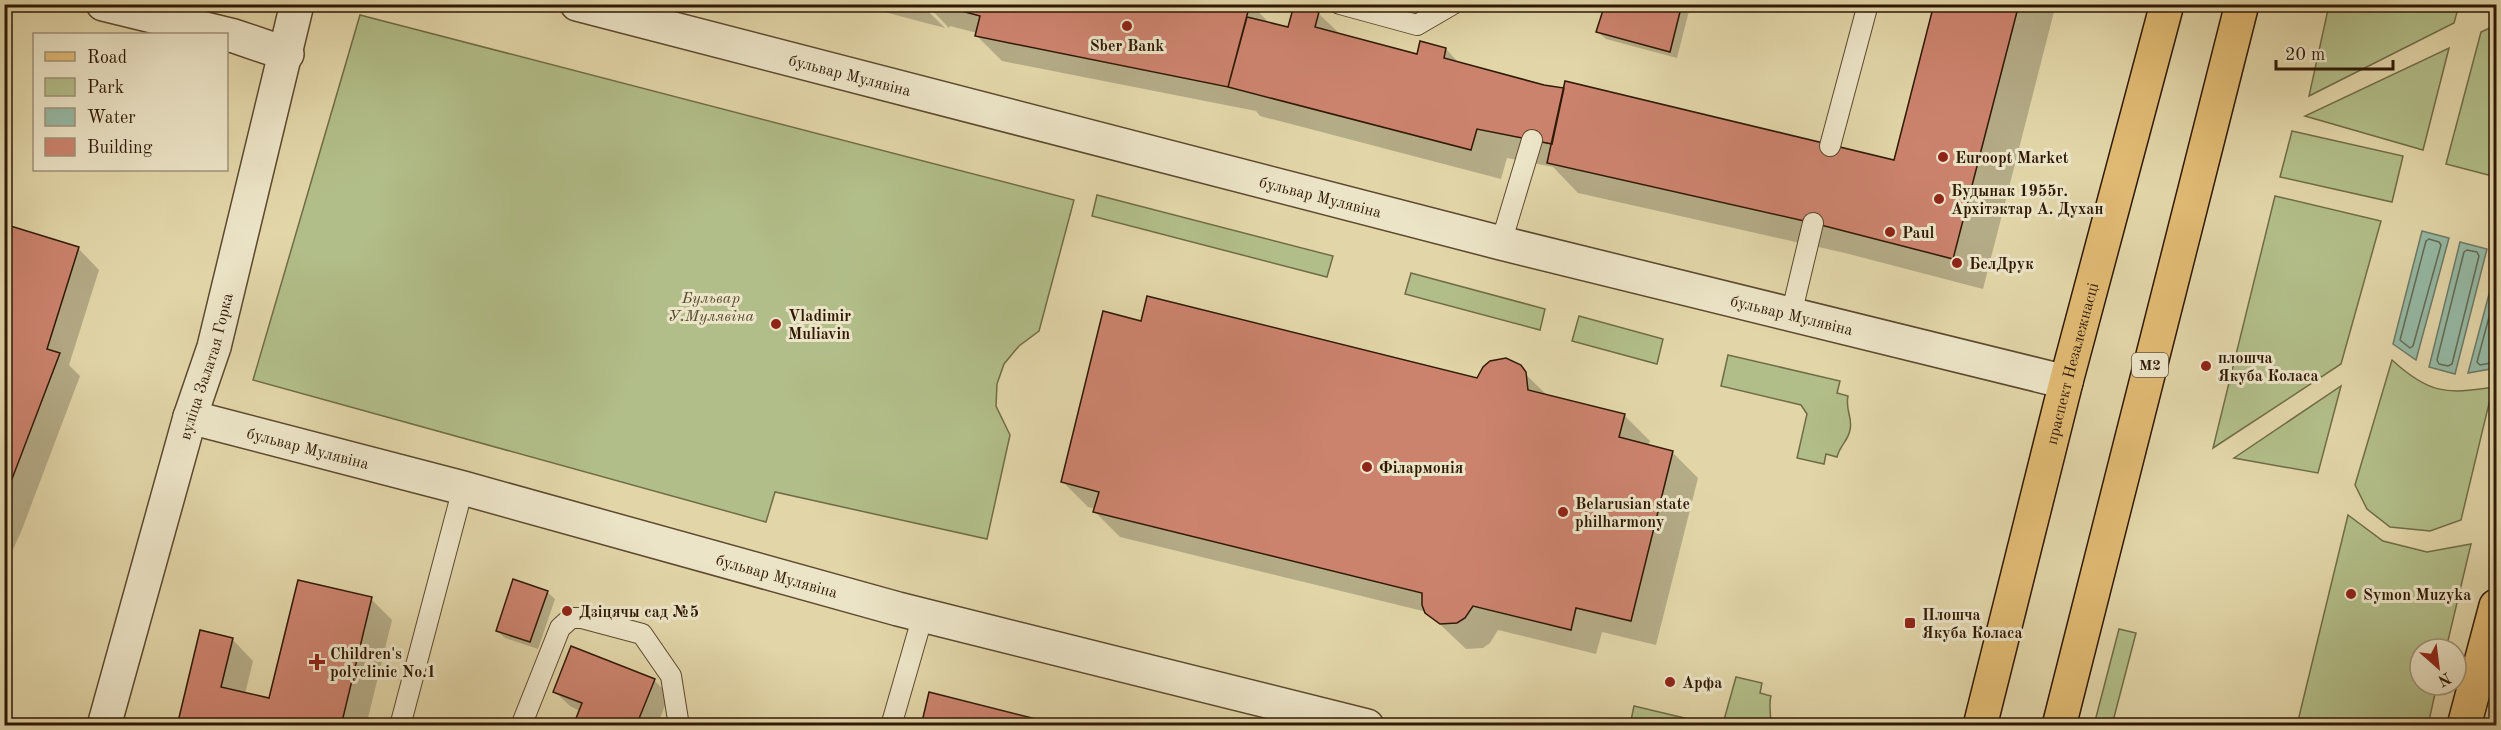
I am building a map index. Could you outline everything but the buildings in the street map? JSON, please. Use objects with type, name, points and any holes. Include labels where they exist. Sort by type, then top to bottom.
[{"type":"main road","name":"праспект Незалежнасці","points":[[1980,726],[2066,382],[2167,4]]},
{"type":"main road","name":"М2","points":[[2059,726],[2242,4]]},
{"type":"main road","points":[[2464,726],[2496,606]]},
{"type":"street","points":[[103,4],[222,33]]},
{"type":"street","name":"вуліца Залатая Горка","points":[[104,726],[190,417],[214,347],[287,54],[297,4]]},
{"type":"street","name":"бульвар Мулявіна","points":[[577,4],[1502,243],[2066,382]]},
{"type":"street","points":[[228,35],[287,54]]},
{"type":"street","name":"бульвар Мулявіна","points":[[190,417],[463,488],[923,615],[1367,726]]},
{"type":"lane","points":[[1340,4],[1417,25],[1453,4]]},
{"type":"lane","points":[[1830,146],[1868,4]]},
{"type":"lane","points":[[1502,243],[1532,140]]},
{"type":"lane","points":[[1791,315],[1813,223]]},
{"type":"lane","points":[[400,726],[463,488]]},
{"type":"lane","points":[[891,726],[923,615]]},
{"type":"lane","points":[[521,726],[560,628],[571,618],[582,618],[642,634],[671,676],[680,726]]},
{"type":"green space","points":[[2329,4],[2459,5],[2454,23],[2309,96]]},
{"type":"green space","name":"Бульвар У.Мулявіна","points":[[360,15],[1074,200],[1039,331],[1019,346],[1004,364],[997,384],[996,406],[1010,435],[987,539],[775,492],[766,522],[253,380]]},
{"type":"green space","points":[[2496,25],[2496,177],[2446,164],[2481,32]]},
{"type":"green space","points":[[2449,48],[2423,150],[2305,116]]},
{"type":"green space","points":[[2292,131],[2403,156],[2392,202],[2280,177]]},
{"type":"green space","points":[[1097,195],[1333,256],[1327,277],[1092,216]]},
{"type":"green space","points":[[2275,196],[2381,221],[2341,364],[2213,448]]},
{"type":"green space","points":[[1411,273],[1545,309],[1540,330],[1405,294]]},
{"type":"green space","points":[[1579,316],[1663,339],[1657,364],[1572,341]]},
{"type":"green space","points":[[1728,355],[1840,381],[1837,393],[1848,396],[1847,406],[1851,425],[1848,437],[1837,457],[1826,454],[1824,464],[1797,458],[1807,414],[1801,405],[1721,386]]},
{"type":"green space","points":[[2392,360],[2416,379],[2438,389],[2462,391],[2493,387],[2461,520],[2430,531],[2390,527],[2367,509],[2355,485]]},
{"type":"green space","points":[[2341,386],[2318,473],[2234,458]]},
{"type":"green space","points":[[2348,515],[2383,541],[2427,552],[2471,544],[2449,637],[2408,637],[2408,697],[2434,697],[2428,725],[2297,725]]},
{"type":"green space","points":[[2119,629],[2136,633],[2112,725],[2094,725]]},
{"type":"green space","points":[[1736,677],[1762,683],[1760,693],[1771,696],[1770,725],[1715,725],[1724,720]]},
{"type":"green space","points":[[1634,706],[1714,725],[1630,725]]},
{"type":"water","points":[[2422,231],[2449,238],[2416,360],[2393,344]]},
{"type":"water","points":[[2460,242],[2487,249],[2455,374],[2429,367]]},
{"type":"water","points":[[2496,268],[2496,368],[2468,373]]},
{"type":"place","name":"Sber Bank","points":[[1127,26]]},
{"type":"place","name":"Euroopt Market","points":[[1943,157]]},
{"type":"place","name":"Будынак 1955г. Архітэктар А. Духан","points":[[1939,199]]},
{"type":"place","name":"Paul","points":[[1890,232]]},
{"type":"place","name":"БелДрук","points":[[1957,263]]},
{"type":"place","name":"Vladimir Muliavin","points":[[776,324]]},
{"type":"place","name":"плошча Якуба Коласа","points":[[2206,366]]},
{"type":"place","name":"Філармонія","points":[[1367,467]]},
{"type":"place","name":"Belarusian state philharmony","points":[[1563,512]]},
{"type":"place","name":"Symon Muzyka","points":[[2351,594]]},
{"type":"place","name":"Дзіцячы сад №5","points":[[567,611]]},
{"type":"place","name":"Плошча Якуба Коласа","points":[[1910,623]]},
{"type":"place","name":"Children's polyclinic No.1","points":[[317,662]]},
{"type":"place","name":"Арфа","points":[[1670,682]]}]
